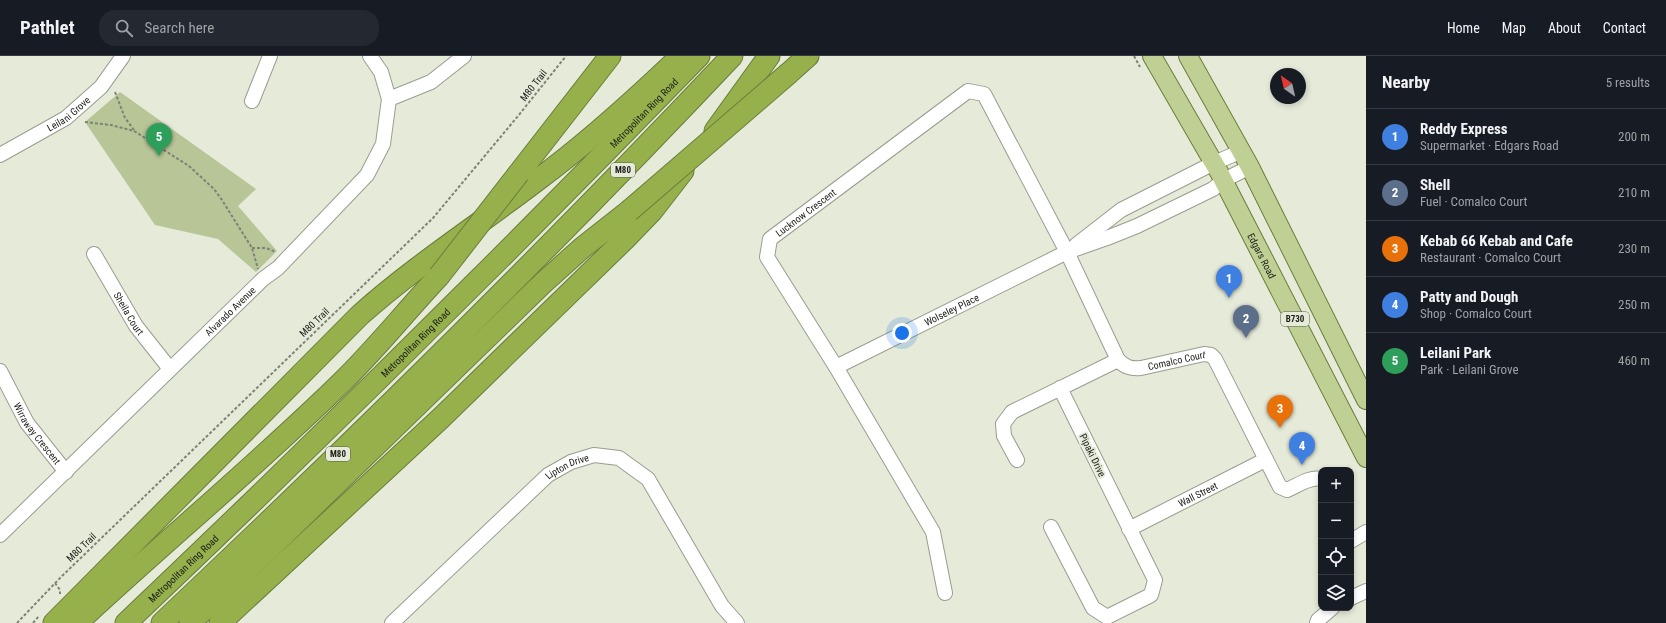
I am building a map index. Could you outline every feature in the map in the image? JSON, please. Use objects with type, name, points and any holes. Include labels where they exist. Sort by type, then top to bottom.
[{"type":"highway","points":[[77,623],[185,527],[342,382],[381,342],[439,276],[610,56]]},
{"type":"highway","points":[[54,623],[360,315],[413,270],[536,182],[604,128],[681,56]]},
{"type":"highway","name":"Metropolitan Ring Road","points":[[126,623],[241,514],[491,268],[699,56]]},
{"type":"highway","name":"M80","points":[[162,623],[512,283],[732,56]]},
{"type":"highway","points":[[220,623],[435,423],[625,239],[652,211],[722,121],[769,56]]},
{"type":"highway","points":[[190,623],[266,552],[543,283],[582,248],[629,211],[808,56]]},
{"type":"highway","points":[[206,623],[502,337],[629,211]]},
{"type":"highway","points":[[95,623],[185,527]]},
{"type":"main road","name":"Edgars Road","points":[[1152,56],[1224,180],[1366,458]]},
{"type":"main road","name":"B730","points":[[1188,56],[1246,159],[1366,400]]},
{"type":"street","name":"Leilani Grove","points":[[0,156],[66,118],[101,87],[123,56]]},
{"type":"street","points":[[252,101],[270,56]]},
{"type":"street","name":"Alvarado Avenue","points":[[0,535],[170,369],[263,280],[278,268],[366,175],[384,144],[388,94],[381,72],[370,56]]},
{"type":"street","points":[[388,94],[414,88],[431,82],[464,56]]},
{"type":"street","name":"Lucknow Crescent","points":[[945,593],[933,532],[836,367],[768,257],[770,239],[968,91],[984,94],[1067,252]]},
{"type":"street","name":"Wolseley Place","points":[[1067,252],[1121,210],[1214,163],[1246,159]]},
{"type":"street","name":"Wolseley Place","points":[[836,367],[1067,252],[1137,226],[1213,190],[1246,159]]},
{"type":"street","points":[[1017,460],[1004,436],[1003,424],[1012,412],[1118,360],[1067,252]]},
{"type":"street","name":"Sheila Court","points":[[94,254],[136,326],[170,369]]},
{"type":"street","name":"Comalco Court","points":[[1118,360],[1124,366],[1132,369],[1204,354],[1211,355],[1215,359],[1280,487],[1287,490],[1311,479],[1318,478]]},
{"type":"street","name":"Wirraway Crescent","points":[[0,371],[27,423],[66,472]]},
{"type":"street","name":"Pipaki Drive","points":[[1051,527],[1093,608],[1107,617],[1151,595],[1155,580],[1060,388]]},
{"type":"street","name":"Lipton Drive","points":[[392,623],[548,475],[571,462],[594,455],[619,458],[648,479],[722,606],[737,623]]},
{"type":"street","name":"Wall Street","points":[[1129,529],[1265,460]]},
{"type":"street","points":[[1354,539],[1366,532]]},
{"type":"street","points":[[1354,597],[1366,591]]},
{"type":"street","points":[[1318,616],[1327,611]]},
{"type":"path","name":"M80 Trail","points":[[17,623],[55,583],[433,218],[566,56]]},
{"type":"path","points":[[115,92],[125,118],[134,131]]},
{"type":"path","points":[[85,122],[111,125],[134,131],[178,158],[206,181],[222,200],[252,248],[258,269]]},
{"type":"path","points":[[252,248],[266,248],[276,252]]},
{"type":"green space","points":[[120,92],[256,189],[238,206],[277,251],[256,272],[218,239],[155,225],[85,122]]},
{"type":"place","name":"Leilani Park","points":[[159,156]]},
{"type":"place","name":"Reddy Express","points":[[1229,298]]},
{"type":"place","name":"Shell","points":[[1246,338]]},
{"type":"place","name":"Kebab 66 Kebab and Cafe","points":[[1280,428]]},
{"type":"place","name":"Patty and Dough","points":[[1302,465]]}]
